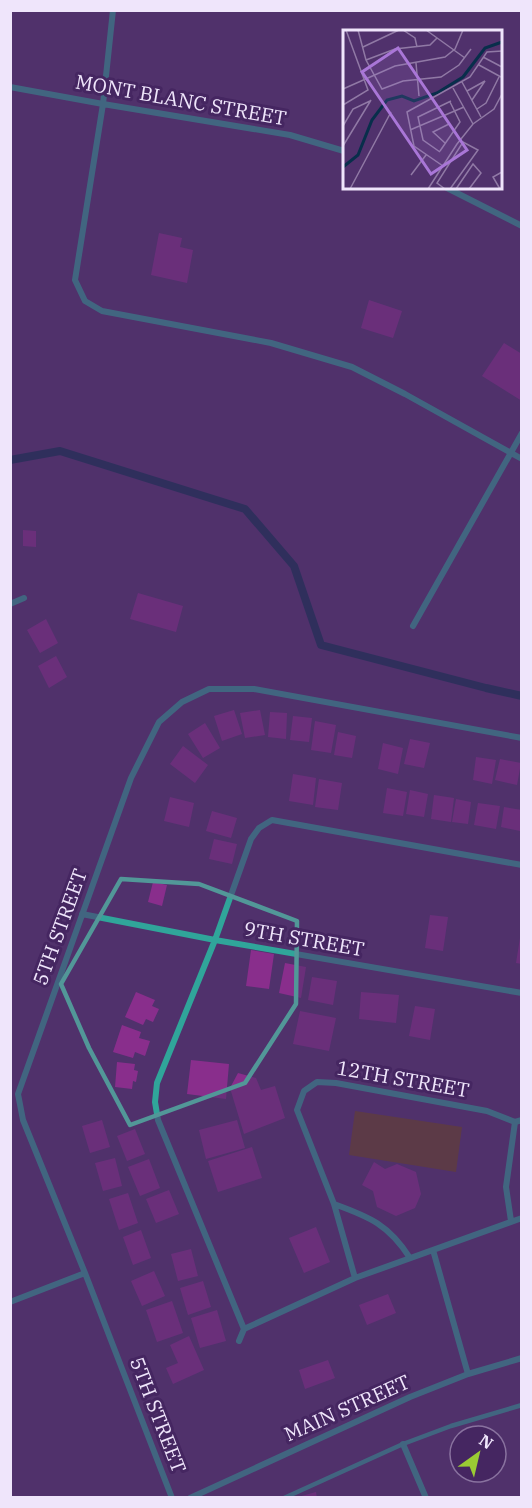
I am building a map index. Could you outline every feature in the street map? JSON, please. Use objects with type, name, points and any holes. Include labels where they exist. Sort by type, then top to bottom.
[{"type":"street","points":[[113,10],[103,104],[75,280],[85,301],[102,311],[271,343],[352,367],[522,459]]},
{"type":"street","name":"MONT BLANC STREET","points":[[10,87],[290,135],[343,150]]},
{"type":"street","points":[[449,189],[522,226]]},
{"type":"street","points":[[413,626],[522,433]]},
{"type":"street","points":[[10,604],[24,597]]},
{"type":"street","name":"5TH STREET","points":[[172,1497],[85,1273],[22,1120],[18,1094],[131,778],[159,722],[182,702],[209,689],[254,689],[522,738]]},
{"type":"street","points":[[244,1329],[158,1120],[155,1102],[157,1083],[215,940],[251,839],[259,828],[272,820],[522,865]]},
{"type":"street","name":"9TH STREET","points":[[82,914],[215,940],[522,993]]},
{"type":"street","name":"12TH STREET","points":[[355,1278],[334,1204],[297,1110],[304,1091],[317,1082],[336,1083],[487,1111],[518,1121],[506,1187],[511,1221]]},
{"type":"street","points":[[334,1204],[372,1219],[401,1244],[410,1258]]},
{"type":"street","points":[[239,1341],[244,1329],[355,1278],[522,1218]]},
{"type":"street","points":[[433,1250],[468,1374]]},
{"type":"street","points":[[10,1302],[85,1273]]},
{"type":"street","name":"MAIN STREET","points":[[190,1497],[410,1396],[468,1374],[522,1358]]},
{"type":"street","points":[[403,1444],[426,1497]]},
{"type":"lane","points":[[284,1497],[403,1444],[522,1404]]},
{"type":"highlighted area","points":[[121,879],[199,884],[297,921],[296,1004],[245,1083],[130,1125],[89,1048],[61,984]]},
{"type":"shaded area","points":[[355,1111],[462,1127],[456,1172],[349,1155]]},
{"type":"building","points":[[159,233],[182,238],[180,247],[193,250],[187,283],[151,275]]},
{"type":"building","points":[[369,300],[402,311],[393,338],[361,328]]},
{"type":"building","points":[[504,343],[522,354],[522,401],[482,376]]},
{"type":"building","points":[[23,530],[36,531],[36,547],[23,546]]},
{"type":"building","points":[[138,593],[183,606],[176,632],[130,619]]},
{"type":"building","points":[[46,619],[58,643],[40,653],[27,630]]},
{"type":"building","points":[[56,656],[67,677],[49,688],[38,666]]},
{"type":"building","points":[[234,710],[242,734],[222,741],[214,716]]},
{"type":"building","points":[[260,710],[265,735],[245,738],[240,713]]},
{"type":"building","points":[[270,712],[287,713],[286,739],[268,737]]},
{"type":"building","points":[[293,716],[312,718],[309,742],[290,740]]},
{"type":"building","points":[[315,721],[336,725],[331,753],[311,750]]},
{"type":"building","points":[[205,723],[220,748],[203,758],[188,734]]},
{"type":"building","points":[[338,732],[356,736],[352,758],[334,755]]},
{"type":"building","points":[[410,739],[430,743],[424,768],[404,764]]},
{"type":"building","points":[[383,743],[403,748],[398,774],[378,769]]},
{"type":"building","points":[[183,746],[208,765],[195,783],[170,764]]},
{"type":"building","points":[[476,757],[496,760],[492,784],[473,780]]},
{"type":"building","points":[[500,759],[521,763],[517,785],[495,780]]},
{"type":"building","points":[[293,774],[316,778],[313,805],[289,801]]},
{"type":"building","points":[[319,779],[342,783],[338,810],[315,807]]},
{"type":"building","points":[[387,788],[407,792],[403,816],[383,813]]},
{"type":"building","points":[[410,790],[428,794],[424,817],[406,814]]},
{"type":"building","points":[[434,795],[454,798],[451,822],[431,819]]},
{"type":"building","points":[[170,797],[194,803],[189,827],[164,821]]},
{"type":"building","points":[[456,799],[471,802],[468,824],[452,822]]},
{"type":"building","points":[[478,803],[500,806],[496,829],[474,825]]},
{"type":"building","points":[[504,807],[522,810],[520,831],[501,827]]},
{"type":"building","points":[[212,811],[237,818],[231,838],[206,831]]},
{"type":"building","points":[[214,839],[237,844],[232,864],[209,859]]},
{"type":"building","points":[[153,882],[167,885],[162,906],[148,902]]},
{"type":"building","points":[[430,915],[448,917],[443,951],[425,948]]},
{"type":"building","points":[[520,938],[522,938],[522,964],[516,963]]},
{"type":"building","points":[[251,950],[274,954],[269,989],[246,986]]},
{"type":"building","points":[[285,963],[306,967],[301,998],[279,993]]},
{"type":"building","points":[[312,977],[337,981],[333,1005],[308,1000]]},
{"type":"building","points":[[136,992],[155,1000],[152,1006],[159,1009],[153,1022],[146,1019],[143,1025],[125,1017]]},
{"type":"building","points":[[361,992],[399,995],[396,1023],[359,1019]]},
{"type":"building","points":[[415,1006],[435,1009],[430,1040],[409,1036]]},
{"type":"building","points":[[300,1011],[336,1018],[329,1051],[293,1044]]},
{"type":"building","points":[[122,1025],[141,1032],[139,1038],[150,1041],[145,1056],[135,1052],[133,1058],[113,1052]]},
{"type":"building","points":[[191,1060],[229,1064],[226,1099],[187,1094]]},
{"type":"building","points":[[117,1062],[135,1064],[134,1070],[138,1071],[132,1089],[115,1087]]},
{"type":"building","points":[[238,1073],[256,1078],[261,1090],[275,1086],[285,1118],[244,1134],[230,1088]]},
{"type":"building","points":[[102,1120],[110,1147],[90,1153],[82,1126]]},
{"type":"building","points":[[237,1120],[245,1148],[206,1159],[199,1130]]},
{"type":"building","points":[[135,1129],[145,1154],[127,1161],[117,1136]]},
{"type":"building","points":[[252,1147],[262,1178],[218,1192],[208,1161]]},
{"type":"building","points":[[115,1158],[122,1186],[103,1191],[95,1163]]},
{"type":"building","points":[[149,1159],[160,1188],[140,1196],[128,1167]]},
{"type":"building","points":[[374,1162],[385,1169],[397,1164],[416,1172],[421,1194],[415,1208],[396,1216],[377,1207],[373,1191],[362,1185]]},
{"type":"building","points":[[169,1190],[179,1214],[156,1223],[146,1199]]},
{"type":"building","points":[[128,1193],[138,1223],[119,1230],[109,1199]]},
{"type":"building","points":[[316,1227],[330,1262],[304,1273],[289,1238]]},
{"type":"building","points":[[141,1230],[151,1258],[133,1265],[123,1237]]},
{"type":"building","points":[[191,1249],[198,1276],[178,1281],[171,1254]]},
{"type":"building","points":[[154,1271],[165,1296],[142,1306],[131,1281]]},
{"type":"building","points":[[203,1281],[211,1307],[188,1315],[180,1288]]},
{"type":"building","points":[[388,1294],[396,1313],[367,1325],[359,1305]]},
{"type":"building","points":[[172,1301],[183,1333],[157,1342],[146,1310]]},
{"type":"building","points":[[217,1310],[226,1341],[200,1348],[191,1318]]},
{"type":"building","points":[[189,1336],[204,1370],[173,1384],[166,1368],[178,1363],[170,1345]]},
{"type":"building","points":[[328,1360],[335,1378],[305,1389],[299,1370]]},
{"type":"building","points":[[316,1492],[317,1498],[298,1498],[298,1497]]},
{"type":"waterway","points":[[10,460],[60,451],[245,509],[294,566],[321,645],[522,696]]}]
